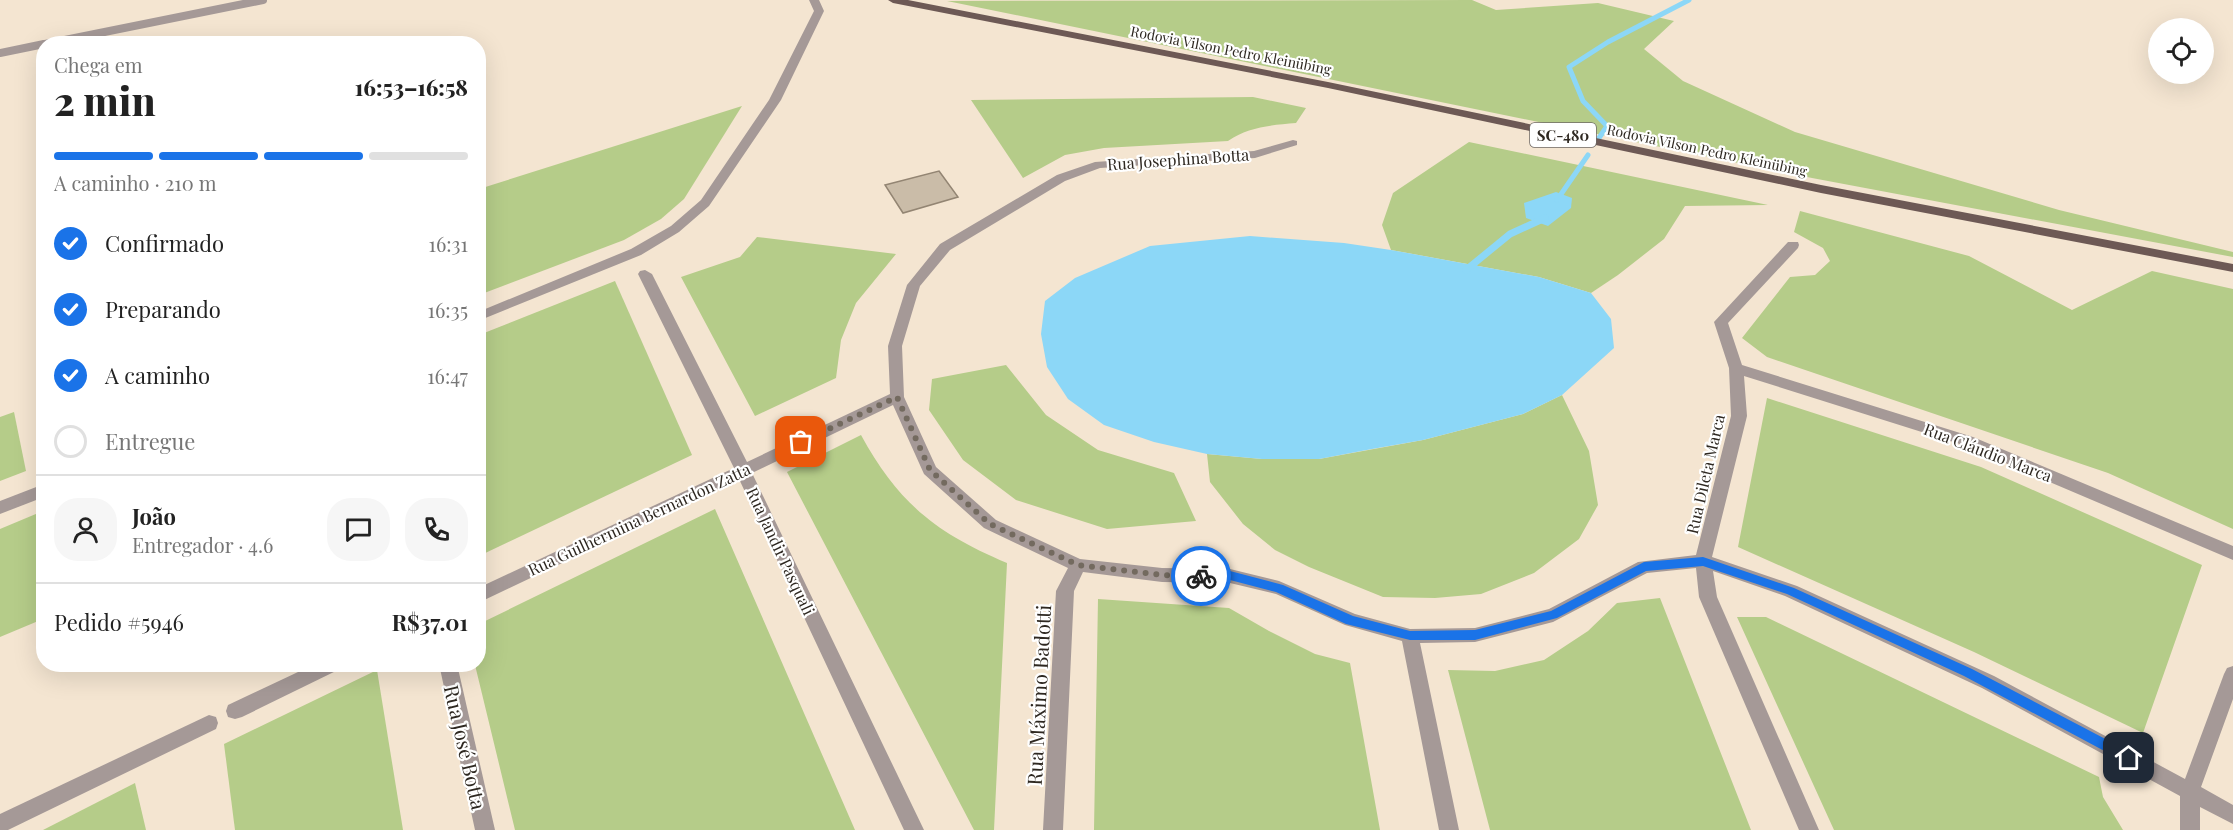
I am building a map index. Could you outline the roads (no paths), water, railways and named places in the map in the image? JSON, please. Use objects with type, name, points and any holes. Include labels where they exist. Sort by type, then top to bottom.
[{"type":"main road","name":"Rodovia Vilson Pedro Kleinübing","points":[[892,0],[1305,81],[1821,189],[2233,268]]},
{"type":"street","points":[[486,314],[636,252],[675,229],[705,203],[775,100],[819,11],[814,0]]},
{"type":"street","name":"Rua Josephina Botta","points":[[1293,143],[1255,154],[1099,165],[1061,178],[945,247],[914,285],[895,346],[897,397],[930,470],[990,524],[1078,565],[1162,575],[1230,576],[1279,588],[1350,621],[1410,636],[1475,635],[1553,615],[1644,567],[1703,561],[1791,591],[1988,682],[2233,815]]},
{"type":"street","name":"Rua Dileta Marca","points":[[1703,561],[1739,416],[1736,368],[1721,322],[1793,245]]},
{"type":"street","name":"Rua Jandir Pasquali","points":[[645,274],[743,470],[914,830]]},
{"type":"street","name":"Rua Cláudio Marca","points":[[1736,368],[1968,441],[2233,553]]},
{"type":"street","name":"Rua Guilhermina Bernardon Zatta","points":[[486,592],[897,397]]},
{"type":"street","points":[[0,508],[36,493]]},
{"type":"street","points":[[1703,561],[1708,597],[1809,830]]},
{"type":"street","name":"Rua Máximo Badotti","points":[[1053,830],[1065,591],[1078,565]]},
{"type":"street","points":[[1410,636],[1449,830]]},
{"type":"street","points":[[235,711],[317,672]]},
{"type":"street","name":"Rua José Botta","points":[[450,672],[485,830]]},
{"type":"street","points":[[2190,830],[2190,790],[2233,674]]},
{"type":"street","points":[[0,824],[208,723]]},
{"type":"lane","points":[[80,36],[264,0]]},
{"type":"lane","points":[[0,53],[36,46]]},
{"type":"water","points":[[1556,192],[1572,198],[1571,208],[1548,226],[1526,218],[1524,203]]},
{"type":"water","points":[[1250,236],[1344,243],[1391,250],[1539,277],[1591,293],[1611,319],[1614,348],[1562,395],[1523,414],[1423,440],[1319,459],[1262,459],[1207,454],[1154,442],[1104,425],[1068,399],[1047,367],[1041,334],[1045,301],[1075,278],[1150,246]]},
{"type":"waterway","points":[[1599,138],[1607,126],[1583,101],[1569,67],[1608,42],[1689,0]]},
{"type":"waterway","points":[[1557,200],[1588,155]]},
{"type":"waterway","points":[[1466,270],[1510,234],[1545,218]]}]
